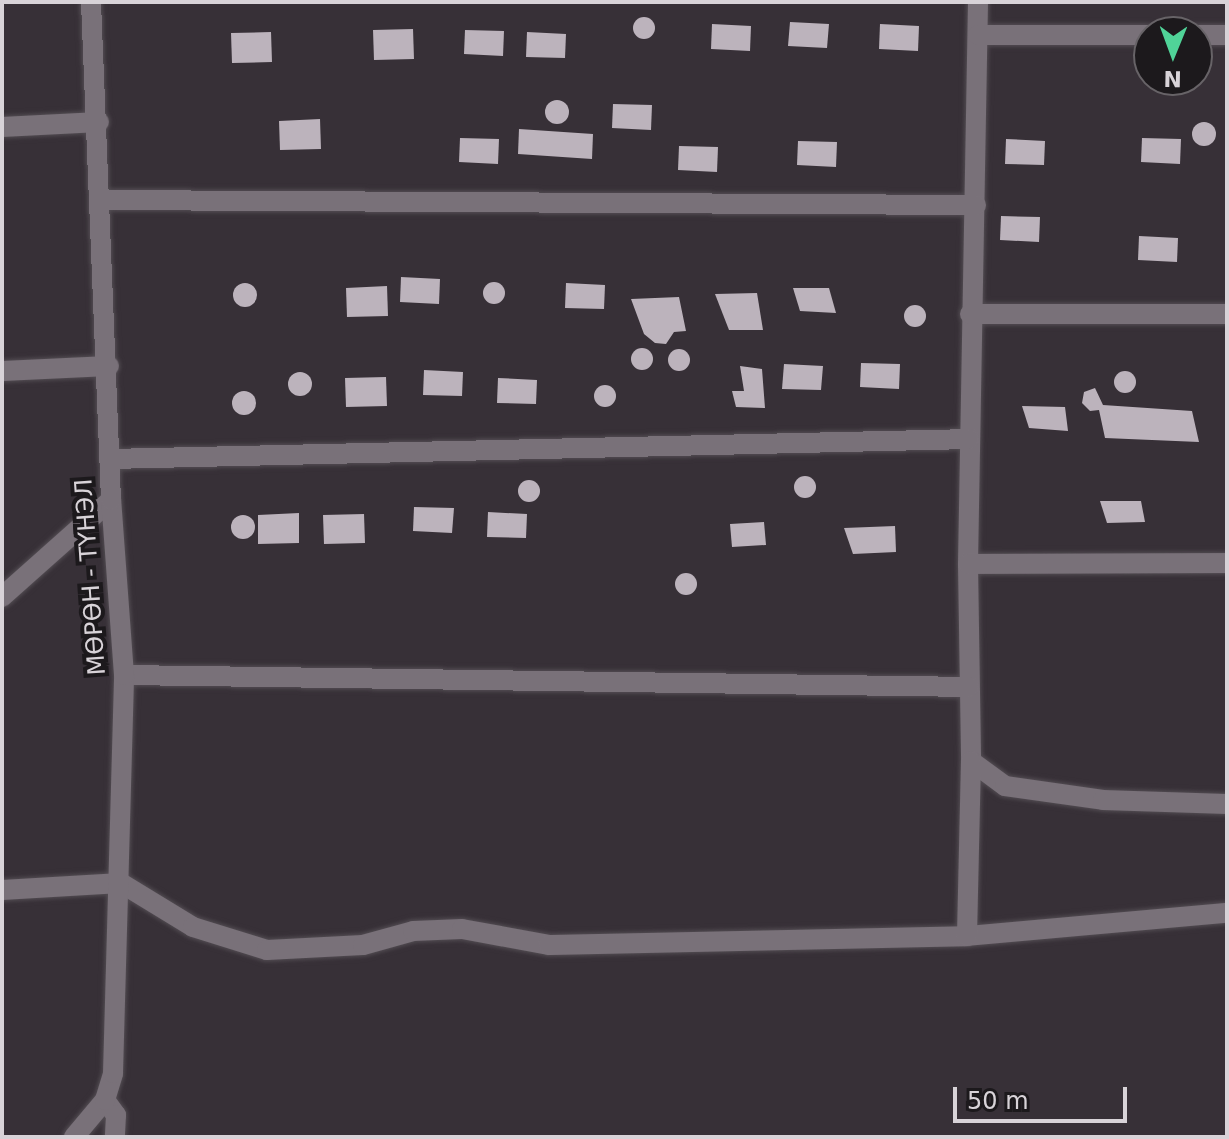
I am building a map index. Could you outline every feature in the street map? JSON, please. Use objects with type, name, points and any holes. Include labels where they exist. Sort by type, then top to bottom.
[{"type":"street","name":"МӨРӨН - ТҮНЭЛ","points":[[74,1137],[105,1100],[113,1073],[121,883],[124,675],[111,500],[103,200],[91,2]]},
{"type":"street","points":[[967,936],[971,761],[968,564],[970,314],[976,205],[978,2]]},
{"type":"street","points":[[978,35],[1133,35]]},
{"type":"street","points":[[2,127],[99,122]]},
{"type":"street","points":[[103,200],[976,205]]},
{"type":"street","points":[[970,314],[1227,314]]},
{"type":"street","points":[[2,371],[109,366]]},
{"type":"street","points":[[110,459],[969,439]]},
{"type":"street","points":[[2,597],[111,500]]},
{"type":"street","points":[[968,564],[1227,563]]},
{"type":"street","points":[[124,675],[969,687]]},
{"type":"street","points":[[971,761],[1005,786],[1103,800],[1227,804]]},
{"type":"street","points":[[2,890],[121,883],[193,927],[267,950],[363,945],[413,931],[462,929],[549,945],[967,936],[1227,913]]},
{"type":"street","points":[[105,1100],[116,1115],[115,1137]]},
{"type":"building","points":[[640,17],[648,17],[655,28],[648,39],[640,39],[633,32],[633,24]]},
{"type":"building","points":[[790,22],[829,24],[827,48],[788,46]]},
{"type":"building","points":[[712,24],[751,26],[750,51],[711,49]]},
{"type":"building","points":[[880,24],[919,26],[918,51],[879,49]]},
{"type":"building","points":[[413,29],[414,59],[374,60],[373,30]]},
{"type":"building","points":[[465,30],[504,31],[503,56],[464,54]]},
{"type":"building","points":[[271,32],[272,62],[232,63],[231,33]]},
{"type":"building","points":[[527,32],[566,34],[565,58],[526,57]]},
{"type":"building","points":[[557,100],[565,104],[569,112],[565,120],[557,124],[549,120],[545,112],[549,104]]},
{"type":"building","points":[[613,104],[652,105],[651,130],[612,128]]},
{"type":"building","points":[[320,119],[321,149],[280,150],[279,121]]},
{"type":"building","points":[[1204,122],[1212,126],[1216,134],[1212,142],[1204,146],[1196,142],[1192,134],[1196,126]]},
{"type":"building","points":[[519,129],[593,134],[592,159],[518,154]]},
{"type":"building","points":[[460,138],[499,139],[498,164],[459,162]]},
{"type":"building","points":[[1142,138],[1181,139],[1180,164],[1141,162]]},
{"type":"building","points":[[1006,139],[1045,141],[1044,165],[1005,164]]},
{"type":"building","points":[[798,141],[837,142],[836,167],[797,165]]},
{"type":"building","points":[[679,146],[718,147],[717,172],[678,170]]},
{"type":"building","points":[[1001,216],[1040,217],[1039,242],[1000,240]]},
{"type":"building","points":[[1139,236],[1178,238],[1177,262],[1138,260]]},
{"type":"building","points":[[401,277],[440,279],[439,304],[400,302]]},
{"type":"building","points":[[490,282],[498,282],[505,293],[498,304],[490,304],[483,297],[483,289]]},
{"type":"building","points":[[245,283],[253,287],[257,295],[253,303],[245,307],[237,303],[233,295],[237,287]]},
{"type":"building","points":[[566,283],[605,285],[604,309],[565,308]]},
{"type":"building","points":[[387,286],[388,316],[347,317],[346,288]]},
{"type":"building","points":[[793,288],[829,288],[836,313],[800,311]]},
{"type":"building","points":[[757,293],[763,330],[729,330],[715,294]]},
{"type":"building","points":[[679,297],[686,331],[674,332],[666,344],[655,343],[644,334],[631,299]]},
{"type":"building","points":[[911,305],[919,305],[926,316],[919,327],[911,327],[904,320],[904,312]]},
{"type":"building","points":[[638,348],[646,348],[653,359],[646,370],[638,370],[631,363],[631,355]]},
{"type":"building","points":[[675,349],[683,349],[690,360],[683,371],[675,371],[668,364],[668,356]]},
{"type":"building","points":[[861,363],[900,364],[899,389],[860,387]]},
{"type":"building","points":[[784,364],[823,366],[821,390],[782,389]]},
{"type":"building","points":[[740,366],[762,369],[765,408],[736,407],[732,391],[744,391]]},
{"type":"building","points":[[424,370],[463,372],[462,396],[423,395]]},
{"type":"building","points":[[1121,371],[1129,371],[1136,382],[1129,393],[1121,393],[1114,386],[1114,378]]},
{"type":"building","points":[[300,372],[308,376],[312,384],[308,392],[300,396],[292,392],[288,384],[292,376]]},
{"type":"building","points":[[386,377],[387,406],[346,407],[345,378]]},
{"type":"building","points":[[498,378],[537,380],[536,404],[497,403]]},
{"type":"building","points":[[601,385],[609,385],[616,396],[609,407],[601,407],[594,400],[594,392]]},
{"type":"building","points":[[1095,388],[1103,405],[1192,411],[1199,442],[1105,438],[1099,410],[1090,411],[1082,403],[1084,392]]},
{"type":"building","points":[[244,391],[252,395],[256,403],[252,411],[244,415],[236,411],[232,403],[236,395]]},
{"type":"building","points":[[1022,406],[1065,407],[1068,431],[1029,428]]},
{"type":"building","points":[[801,476],[809,476],[816,487],[809,498],[801,498],[794,491],[794,483]]},
{"type":"building","points":[[525,480],[533,480],[540,491],[533,502],[525,502],[518,495],[518,487]]},
{"type":"building","points":[[1100,501],[1141,501],[1145,522],[1107,523]]},
{"type":"building","points":[[414,507],[454,508],[452,533],[413,531]]},
{"type":"building","points":[[488,512],[527,514],[526,538],[487,537]]},
{"type":"building","points":[[299,513],[299,543],[258,544],[258,515]]},
{"type":"building","points":[[364,514],[365,543],[324,544],[323,515]]},
{"type":"building","points":[[243,515],[251,519],[255,527],[251,535],[243,539],[235,535],[231,527],[235,519]]},
{"type":"building","points":[[764,522],[766,545],[732,547],[730,524]]},
{"type":"building","points":[[895,526],[896,552],[853,554],[844,528]]},
{"type":"building","points":[[682,573],[690,573],[697,584],[690,595],[682,595],[675,588],[675,580]]}]
